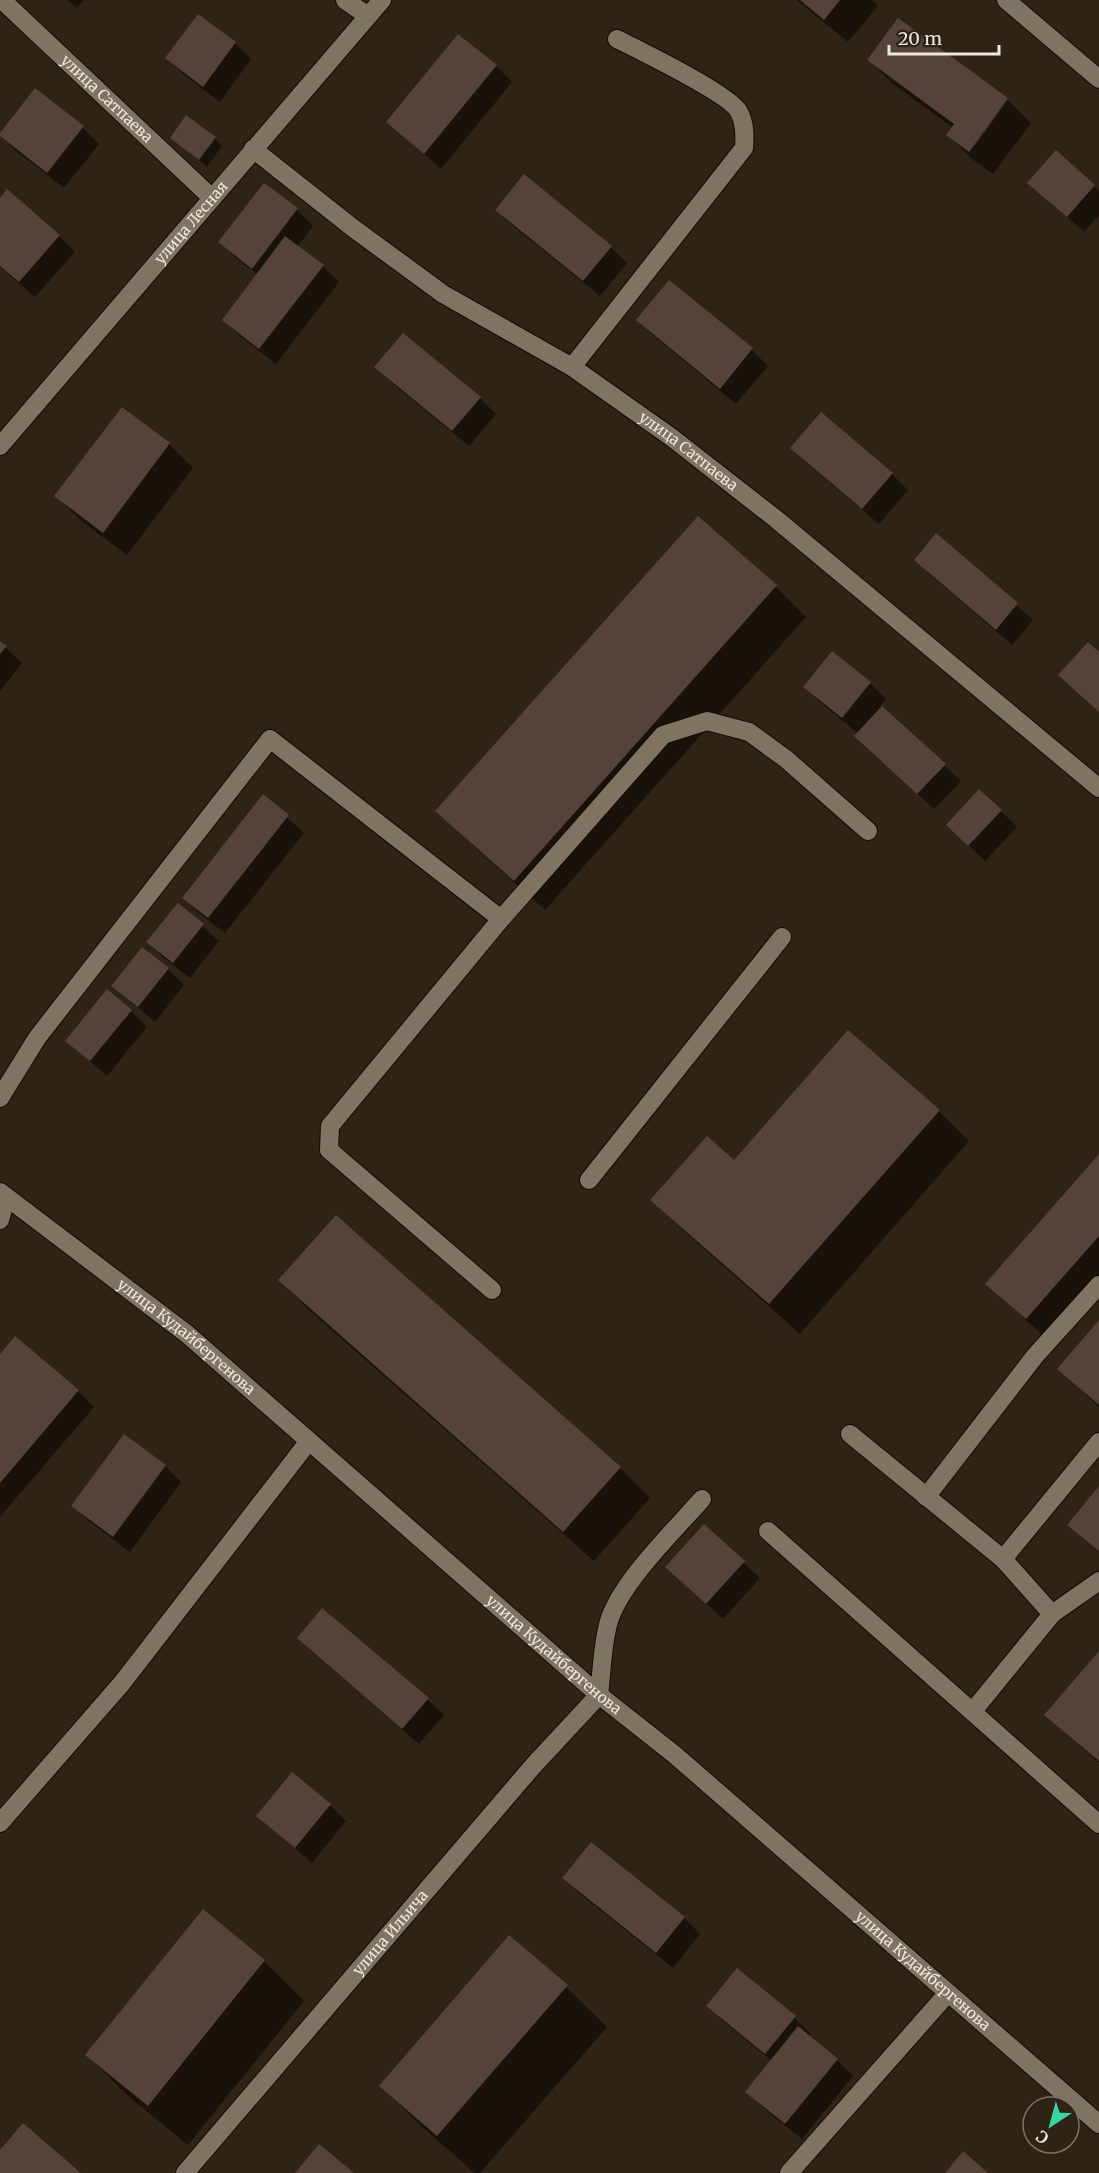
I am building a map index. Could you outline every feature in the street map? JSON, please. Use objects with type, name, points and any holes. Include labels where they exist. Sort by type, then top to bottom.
[{"type":"street","name":"улица Сатпаева","points":[[2,0],[212,198]]},
{"type":"street","points":[[345,0],[368,16]]},
{"type":"street","name":"улица Лесная","points":[[0,446],[382,0]]},
{"type":"street","points":[[1006,0],[1099,80]]},
{"type":"street","points":[[572,367],[744,148],[745,130],[739,110],[717,92],[617,39]]},
{"type":"street","name":"улица Сатпаева","points":[[253,150],[443,294],[572,367],[671,437],[776,519],[1099,788]]},
{"type":"street","points":[[492,1290],[328,1150],[330,1126],[501,918],[663,735],[706,721],[749,732],[786,759],[868,831]]},
{"type":"street","points":[[0,1098],[37,1038],[270,739],[501,918]]},
{"type":"street","points":[[589,1180],[782,937]]},
{"type":"street","points":[[0,1220],[3,1195]]},
{"type":"street","name":"улица Кудайбергенова","points":[[3,1195],[187,1334],[599,1695],[675,1755],[1099,2124]]},
{"type":"street","points":[[926,1497],[1035,1356],[1099,1285]]},
{"type":"street","points":[[850,1434],[1003,1559],[1052,1614]]},
{"type":"street","points":[[0,1822],[122,1683],[309,1441]]},
{"type":"street","points":[[1003,1559],[1099,1442]]},
{"type":"street","points":[[599,1695],[609,1620],[629,1583],[702,1499]]},
{"type":"street","points":[[768,1531],[1099,1824]]},
{"type":"street","points":[[973,1711],[1052,1614],[1099,1581]]},
{"type":"street","name":"улица Ильича","points":[[184,2173],[533,1766],[599,1695]]},
{"type":"street","points":[[789,2173],[948,1993]]},
{"type":"building","points":[[800,0],[840,0],[824,20]]},
{"type":"building","points":[[198,14],[236,42],[203,87],[165,58]]},
{"type":"building","points":[[898,18],[1008,98],[969,152],[946,135],[954,124],[867,60]]},
{"type":"building","points":[[458,34],[497,65],[424,154],[386,122]]},
{"type":"building","points":[[35,88],[84,126],[47,173],[0,136]]},
{"type":"building","points":[[186,115],[216,137],[199,160],[170,138]]},
{"type":"building","points":[[1056,150],[1095,185],[1067,217],[1027,183]]},
{"type":"building","points":[[524,174],[612,246],[583,281],[495,210]]},
{"type":"building","points":[[264,183],[298,208],[252,269],[218,242]]},
{"type":"building","points":[[7,189],[60,235],[19,282],[0,266],[0,198]]},
{"type":"building","points":[[285,236],[324,265],[259,349],[222,320]]},
{"type":"building","points":[[669,280],[753,348],[720,389],[636,320]]},
{"type":"building","points":[[403,333],[481,397],[452,431],[374,367]]},
{"type":"building","points":[[122,407],[170,443],[103,533],[54,496]]},
{"type":"building","points":[[821,412],[893,473],[862,509],[790,448]]},
{"type":"building","points":[[698,516],[777,585],[514,881],[435,811]]},
{"type":"building","points":[[936,533],[1018,603],[996,630],[914,560]]},
{"type":"building","points":[[0,641],[7,646],[0,654]]},
{"type":"building","points":[[1088,642],[1099,652],[1099,712],[1058,675]]},
{"type":"building","points":[[832,651],[871,682],[842,718],[803,687]]},
{"type":"building","points":[[882,706],[946,764],[917,794],[854,736]]},
{"type":"building","points":[[979,789],[1002,810],[968,846],[946,825]]},
{"type":"building","points":[[263,794],[289,815],[208,918],[182,898]]},
{"type":"building","points":[[178,903],[204,924],[173,963],[146,942]]},
{"type":"building","points":[[142,947],[169,968],[138,1007],[111,986]]},
{"type":"building","points":[[107,989],[132,1010],[90,1061],[65,1041]]},
{"type":"building","points":[[848,1030],[940,1110],[769,1304],[650,1200],[707,1136],[734,1160]]},
{"type":"building","points":[[1099,1154],[1099,1236],[1026,1319],[985,1284]]},
{"type":"building","points":[[336,1215],[621,1467],[563,1532],[278,1280]]},
{"type":"building","points":[[1099,1320],[1099,1405],[1057,1369]]},
{"type":"building","points":[[15,1336],[79,1390],[0,1483],[0,1354]]},
{"type":"building","points":[[124,1434],[166,1465],[113,1537],[71,1506]]},
{"type":"building","points":[[1099,1486],[1099,1551],[1067,1525]]},
{"type":"building","points":[[704,1524],[745,1561],[706,1604],[665,1567]]},
{"type":"building","points":[[322,1608],[429,1698],[402,1729],[297,1638]]},
{"type":"building","points":[[1099,1651],[1099,1761],[1044,1715]]},
{"type":"building","points":[[292,1772],[331,1804],[295,1848],[256,1816]]},
{"type":"building","points":[[591,1842],[685,1917],[656,1953],[562,1878]]},
{"type":"building","points":[[203,1909],[265,1960],[148,2106],[85,2055]]},
{"type":"building","points":[[509,1935],[568,1985],[437,2136],[379,2086]]},
{"type":"building","points":[[737,1968],[796,2016],[765,2054],[706,2006]]},
{"type":"building","points":[[798,2026],[838,2059],[785,2124],[745,2092]]},
{"type":"building","points":[[23,2123],[81,2173],[0,2173],[0,2150]]},
{"type":"building","points":[[319,2144],[354,2173],[295,2173]]},
{"type":"building","points":[[963,2151],[988,2173],[945,2173]]}]
